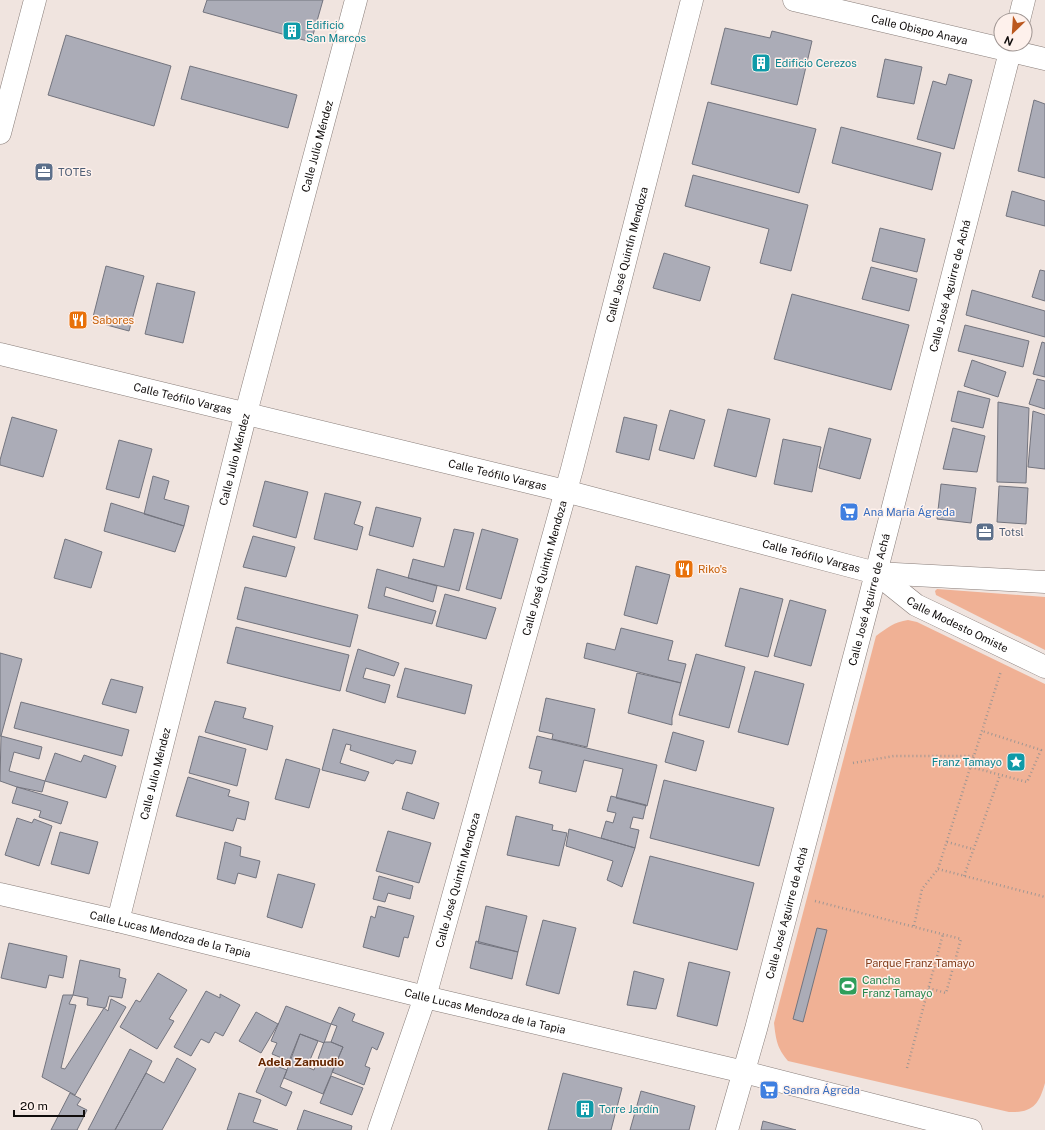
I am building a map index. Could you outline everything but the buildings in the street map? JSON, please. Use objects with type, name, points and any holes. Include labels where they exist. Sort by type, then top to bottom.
[{"type":"street","points":[[0,133],[35,0]]},
{"type":"street","name":"Calle Julio Méndez","points":[[118,921],[246,413],[356,0]]},
{"type":"street","name":"Calle José Quintín Mendoza","points":[[379,1130],[425,998],[565,491],[692,0]]},
{"type":"street","name":"Calle Obispo Anaya","points":[[794,0],[993,44]]},
{"type":"street","points":[[1021,12],[1024,0]]},
{"type":"street","name":"Calle José Aguirre de Achá","points":[[727,1130],[744,1072],[876,573],[1010,52]]},
{"type":"street","name":"Calle Obispo Anaya","points":[[1023,52],[1045,59]]},
{"type":"street","name":"Calle Teófilo Vargas","points":[[0,354],[565,491],[876,573],[1045,582]]},
{"type":"street","name":"Calle Modesto Omiste","points":[[876,573],[916,605],[1045,667]]},
{"type":"street","name":"Calle Lucas Mendoza de la Tapia","points":[[0,894],[118,921],[425,998],[744,1072],[971,1130]]},
{"type":"path","points":[[914,926],[922,889],[938,869],[1002,670]]},
{"type":"path","points":[[971,767],[1027,782],[1041,750],[982,732]]},
{"type":"path","points":[[853,764],[894,756],[974,756]]},
{"type":"path","points":[[964,876],[1000,775]]},
{"type":"path","points":[[947,842],[973,849]]},
{"type":"path","points":[[938,869],[1045,897]]},
{"type":"path","points":[[814,900],[961,939],[946,993],[928,988]]},
{"type":"path","points":[[906,1068],[943,934]]},
{"type":"green space","points":[[937,589],[1045,597],[1045,650],[936,595],[935,591]]},
{"type":"green space","name":"Parque Franz Tamayo","points":[[908,620],[917,622],[1045,684],[1045,1083],[1043,1091],[1037,1102],[1029,1109],[1023,1111],[1009,1112],[788,1061],[781,1052],[776,1039],[774,1023],[876,636],[895,624]]},
{"type":"place","name":"Edificio San Marcos","points":[[292,31]]},
{"type":"place","name":"Edificio Cerezos","points":[[761,63]]},
{"type":"place","name":"TOTEs","points":[[44,172]]},
{"type":"place","name":"Sabores","points":[[78,320]]},
{"type":"place","name":"Ana María Ágreda","points":[[849,512]]},
{"type":"place","name":"Totsl","points":[[985,532]]},
{"type":"place","name":"Riko's","points":[[684,569]]},
{"type":"place","name":"Franz Tamayo","points":[[1016,762]]},
{"type":"place","name":"Cancha Franz Tamayo","points":[[848,986]]},
{"type":"place","name":"Sandra Ágreda","points":[[769,1090]]},
{"type":"place","name":"Torre Jardín","points":[[585,1109]]},
{"type":"district","name":"Adela Zamudio","points":[[301,1062]]}]
